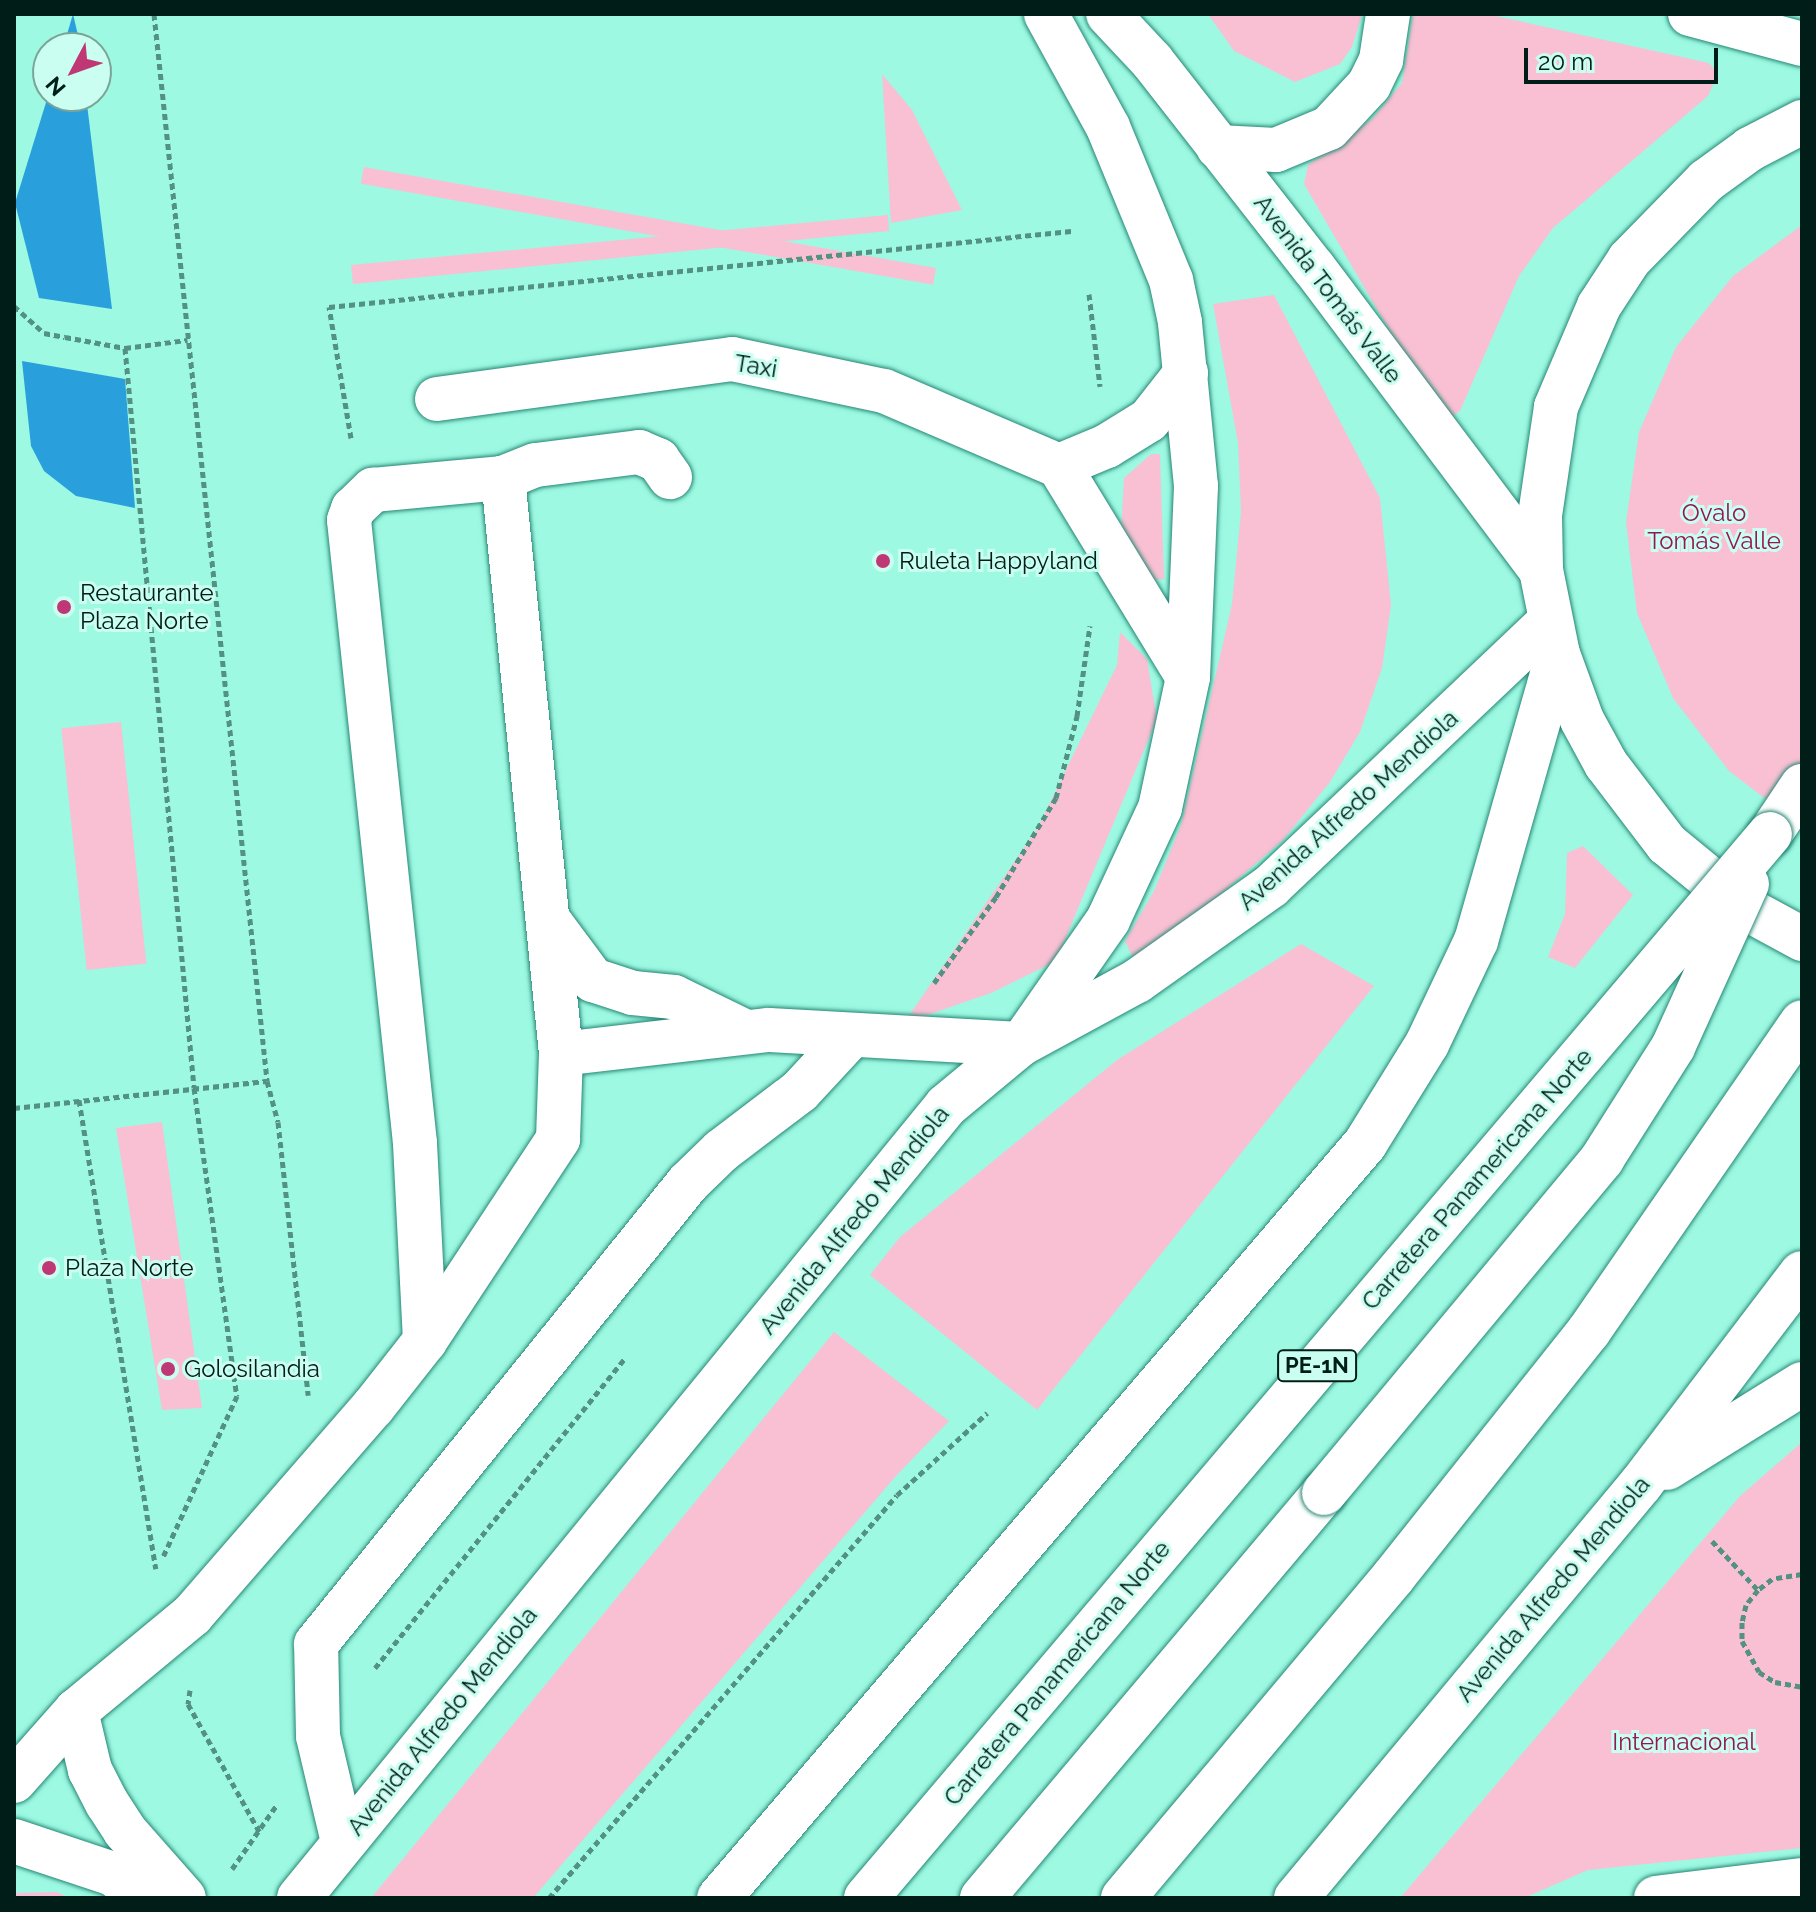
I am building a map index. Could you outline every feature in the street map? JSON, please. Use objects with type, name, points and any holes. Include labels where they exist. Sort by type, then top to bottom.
[{"type":"main road","points":[[561,1054],[746,1032],[1021,1044],[1108,920],[1148,841],[1171,770],[1188,677],[1196,486],[1186,373],[1171,280],[1154,231],[1108,127],[1046,14]]},
{"type":"main road","name":"Avenida Tomás Valle","points":[[1108,14],[1218,147],[1541,570]]},
{"type":"main road","points":[[1218,147],[1276,150],[1329,128],[1369,85],[1381,60],[1388,14]]},
{"type":"main road","points":[[1690,14],[1802,44]]},
{"type":"main road","points":[[1802,122],[1750,149],[1665,218],[1599,306],[1556,407],[1540,516],[1541,570],[1554,638],[1582,720],[1634,806],[1704,877],[1745,908],[1802,939]]},
{"type":"main road","name":"Taxi","points":[[437,399],[732,359],[884,391],[1059,466]]},
{"type":"main road","points":[[1186,373],[1149,420],[1107,446],[1059,466],[1188,677]]},
{"type":"main road","points":[[425,1341],[415,1143],[349,520],[362,499],[388,487],[503,478],[536,465],[639,452],[658,460],[670,477]]},
{"type":"main road","points":[[14,1781],[76,1711],[192,1615],[425,1341],[558,1139],[561,1054],[503,478]]},
{"type":"main road","points":[[719,1898],[1365,1144],[1427,1044],[1476,941],[1554,638]]},
{"type":"main road","name":"Avenida Alfredo Mendiola","points":[[299,1898],[946,1106],[1021,1044],[1137,981],[1271,886],[1554,638]]},
{"type":"main road","name":"Carretera Panamericana Norte","points":[[866,1898],[1770,834],[1802,786]]},
{"type":"main road","points":[[982,1898],[1602,1159],[1673,1047],[1770,834]]},
{"type":"main road","points":[[547,919],[593,980],[633,993],[674,997],[746,1032]]},
{"type":"main road","points":[[1123,1898],[1394,1576],[1589,1331],[1802,1022]]},
{"type":"main road","points":[[343,1842],[318,1736],[316,1644],[688,1183],[721,1151],[870,1038]]},
{"type":"main road","name":"Avenida Alfredo Mendiola","points":[[1296,1898],[1641,1484],[1802,1273]]},
{"type":"main road","points":[[1641,1484],[1802,1384]]},
{"type":"main road","points":[[76,1711],[90,1770],[107,1803],[125,1831],[184,1898]]},
{"type":"main road","points":[[14,1841],[113,1874],[144,1898]]},
{"type":"main road","points":[[1656,1898],[1802,1880]]},
{"type":"path","points":[[154,14],[267,1081],[278,1122],[316,1468]]},
{"type":"path","points":[[362,499],[329,307],[1071,231]]},
{"type":"path","points":[[1089,294],[1107,446]]},
{"type":"path","points":[[14,306],[44,333],[125,348],[187,340]]},
{"type":"path","points":[[125,348],[194,1088],[237,1396],[155,1580]]},
{"type":"path","points":[[870,1038],[996,897],[1056,798],[1077,716],[1103,541]]},
{"type":"path","points":[[14,1108],[267,1081]]},
{"type":"path","points":[[79,1100],[157,1571]]},
{"type":"path","points":[[226,1877],[260,1834],[318,1736],[631,1350]]},
{"type":"path","points":[[549,1898],[897,1495],[987,1413]]},
{"type":"path","points":[[1712,1541],[1758,1590]]},
{"type":"path","points":[[1802,1574],[1772,1579],[1758,1590],[1742,1622],[1748,1658],[1775,1682],[1802,1687]]},
{"type":"path","points":[[188,1704],[260,1834]]},
{"type":"green space","points":[[1208,14],[1362,15],[1352,47],[1340,64],[1295,82],[1234,51]]},
{"type":"green space","points":[[1413,14],[1487,14],[1709,63],[1718,73],[1708,96],[1553,228],[1519,276],[1460,411],[1450,418],[1431,402],[1304,184],[1308,165],[1372,119],[1402,83]]},
{"type":"green space","points":[[882,74],[912,110],[962,210],[891,223]]},
{"type":"green space","points":[[364,167],[936,268],[933,285],[361,184]]},
{"type":"green space","points":[[888,215],[889,231],[353,284],[351,265]]},
{"type":"green space","name":"Óvalo Tomás Valle","points":[[1802,225],[1802,827],[1729,771],[1673,698],[1637,613],[1626,522],[1639,432],[1676,347],[1733,276]]},
{"type":"green space","points":[[1274,295],[1380,498],[1391,605],[1382,668],[1360,732],[1330,782],[1283,840],[1170,938],[1132,956],[1125,941],[1154,891],[1181,825],[1232,604],[1241,512],[1238,443],[1213,304]]},
{"type":"green space","points":[[1151,454],[1160,454],[1164,579],[1154,580],[1121,532],[1124,478]]},
{"type":"green space","points":[[1120,632],[1147,659],[1157,719],[1056,961],[991,993],[904,1023],[1038,827],[1117,665]]},
{"type":"green space","points":[[121,722],[146,964],[87,970],[61,728]]},
{"type":"green space","points":[[1583,846],[1633,895],[1575,968],[1548,957],[1565,914],[1567,853]]},
{"type":"green space","points":[[1301,944],[1374,986],[1037,1410],[870,1275],[900,1237],[1117,1060]]},
{"type":"green space","points":[[162,1122],[202,1408],[162,1410],[116,1128]]},
{"type":"green space","points":[[834,1332],[949,1421],[896,1476],[533,1898],[371,1898]]},
{"type":"green space","name":"Internacional","points":[[1802,1442],[1802,1848],[1588,1870],[1524,1898],[1400,1898],[1740,1496]]},
{"type":"green space","points":[[57,1892],[69,1898],[14,1898],[14,1893]]},
{"type":"water","points":[[73,14],[77,32],[68,32]]},
{"type":"water","points":[[43,112],[88,112],[112,309],[39,298],[15,203]]},
{"type":"water","points":[[22,361],[125,379],[135,508],[76,496],[44,471],[31,446]]},
{"type":"place","name":"Ruleta Happyland","points":[[883,561]]},
{"type":"place","name":"Restaurante Plaza Norte","points":[[64,607]]},
{"type":"place","name":"Plaza Norte","points":[[49,1268]]},
{"type":"place","name":"Golosilandia","points":[[168,1369]]}]
